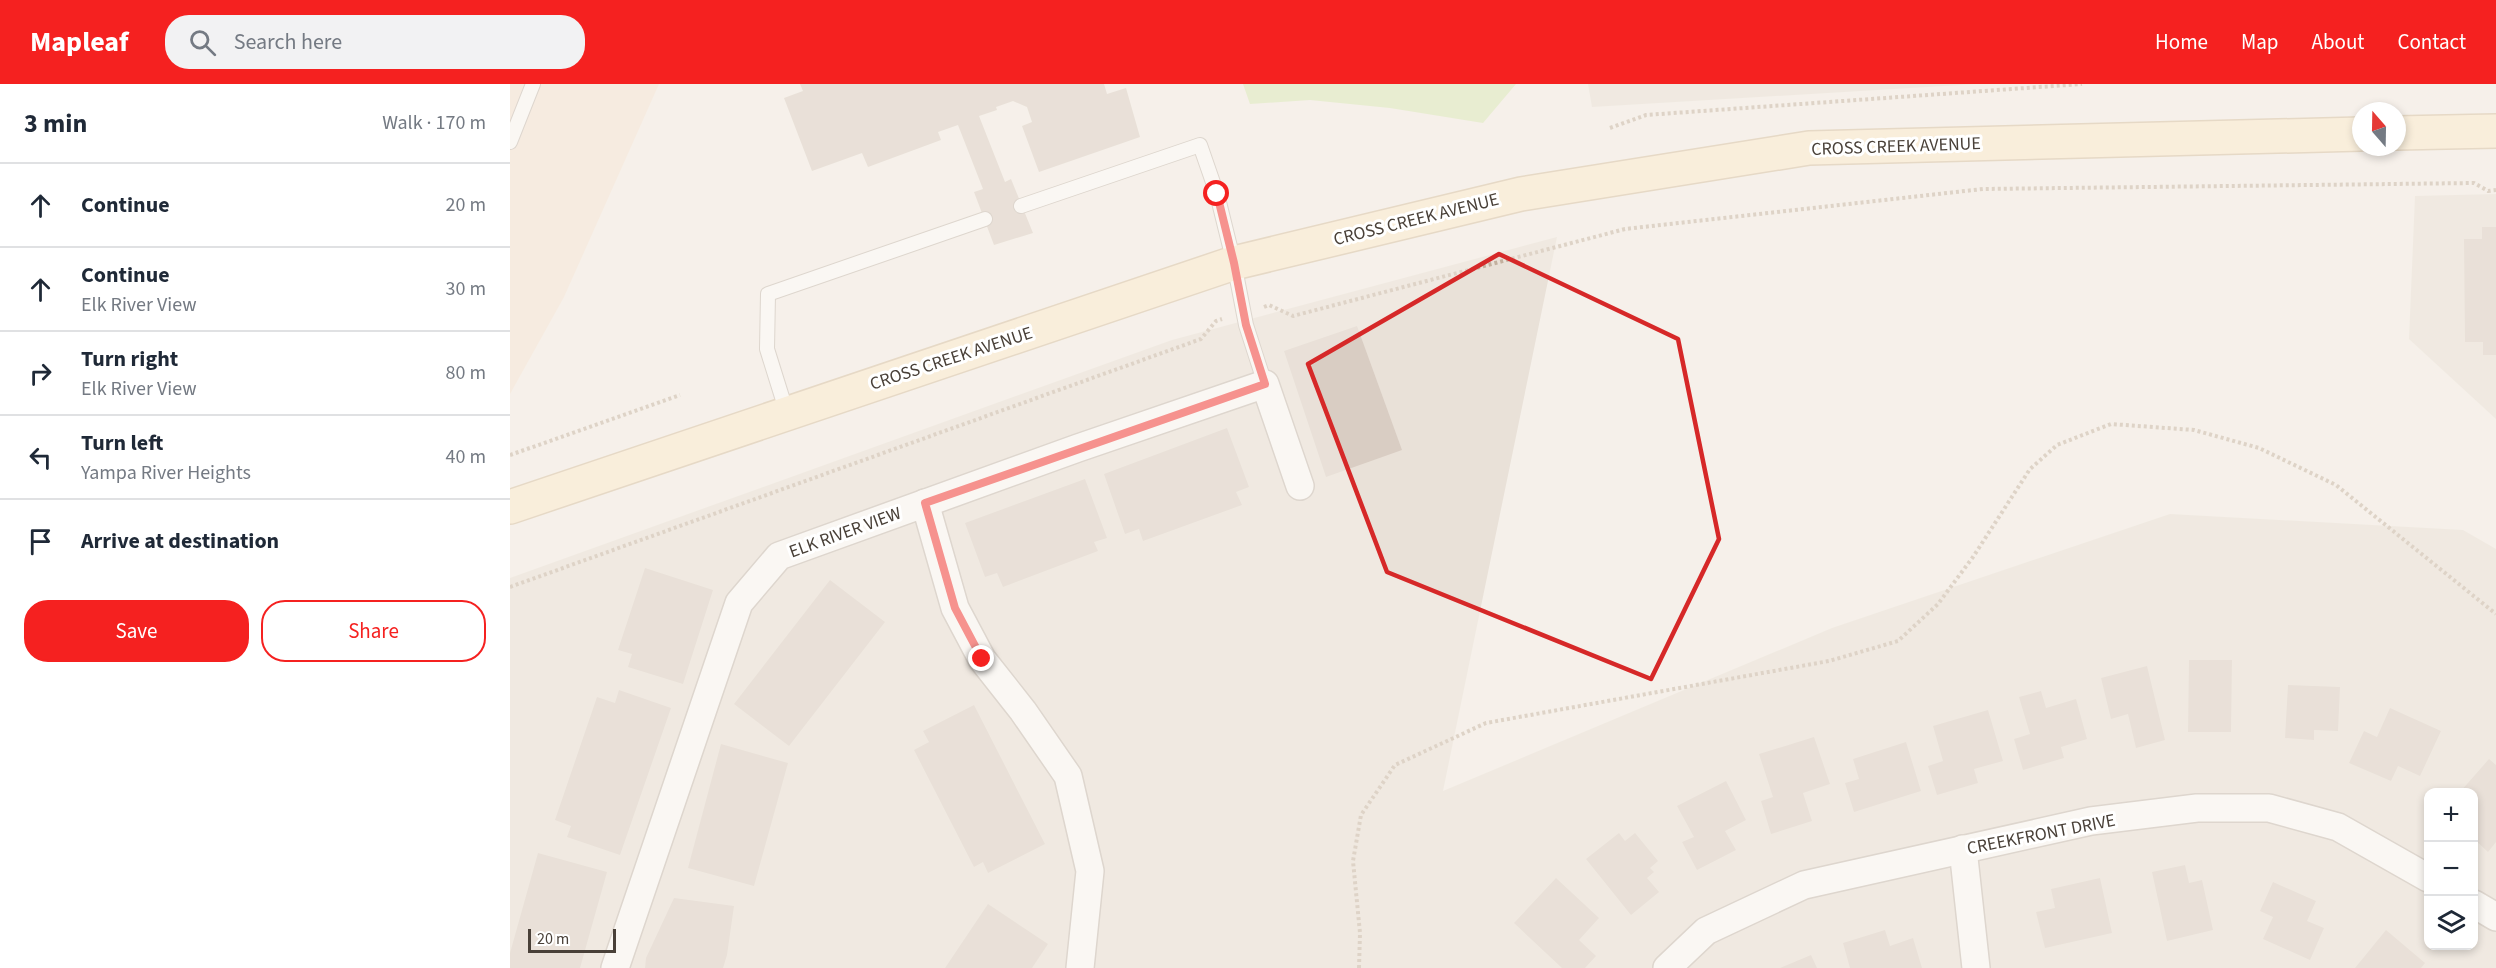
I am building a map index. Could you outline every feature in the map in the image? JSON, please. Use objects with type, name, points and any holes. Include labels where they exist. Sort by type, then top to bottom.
[{"type":"street","points":[[2406,133],[2496,130]]},
{"type":"street","name":"CROSS CREEK AVENUE","points":[[510,507],[1234,263],[1521,194],[1809,148],[2352,134]]},
{"type":"street","points":[[1265,384],[1300,486]]},
{"type":"street","name":"ELK RIVER VIEW","points":[[615,968],[739,603],[779,556],[1265,384]]},
{"type":"street","points":[[925,503],[955,608],[982,659],[1023,711],[1068,776],[1090,871],[1080,968]]},
{"type":"street","name":"CREEKFRONT DRIVE","points":[[1667,968],[1706,931],[1804,885],[2091,821],[2197,808],[2269,808],[2338,827],[2424,876]]},
{"type":"street","points":[[1964,849],[1976,968]]},
{"type":"street","points":[[2478,906],[2496,917]]},
{"type":"lane","points":[[510,141],[533,84]]},
{"type":"lane","points":[[1021,206],[1200,145],[1217,194],[1244,313],[1265,384]]},
{"type":"lane","points":[[787,413],[767,349],[768,294],[985,219]]},
{"type":"path","points":[[1610,128],[1646,115],[2082,84]]},
{"type":"path","points":[[510,587],[1201,339],[1216,321],[1269,305],[1293,316],[1624,229],[1983,189],[2474,183],[2488,191],[2496,190]]},
{"type":"path","points":[[510,456],[680,395]]},
{"type":"path","points":[[1359,968],[1360,933],[1353,861],[1361,815],[1395,765],[1486,723],[1829,662],[1898,641],[1938,604],[1973,557],[2030,469],[2057,445],[2111,424],[2193,430],[2259,448],[2336,484],[2496,614]]},
{"type":"highlighted area","points":[[1499,254],[1678,339],[1719,539],[1651,679],[1387,572],[1308,364]]},
{"type":"shaded area","points":[[510,84],[659,84],[564,297],[510,394]]},
{"type":"shaded area","points":[[1588,84],[1977,84],[1592,107]]},
{"type":"shaded area","points":[[2496,194],[2496,419],[2409,339],[2415,196]]},
{"type":"shaded area","points":[[1557,237],[1443,791],[1832,628],[2170,514],[2463,530],[2496,549],[2496,968],[510,968],[510,578],[1172,340]]},
{"type":"green space","points":[[1243,84],[1516,84],[1483,123],[1390,108],[1310,100],[1250,104]]},
{"type":"building","points":[[800,84],[1104,84],[1107,94],[1126,88],[1140,137],[1039,172],[1022,126],[1032,122],[1027,107],[1013,101],[979,116],[1005,182],[1011,179],[1033,233],[994,245],[974,192],[983,189],[958,125],[938,132],[941,140],[868,167],[862,153],[812,171],[784,98],[803,91]]},
{"type":"building","points":[[2482,227],[2496,227],[2496,355],[2483,355],[2483,342],[2465,342],[2464,239],[2482,239]]},
{"type":"building","points":[[1357,326],[1402,450],[1326,477],[1284,351]]},
{"type":"building","points":[[1227,428],[1249,487],[1236,492],[1242,505],[1143,541],[1139,529],[1125,534],[1104,474]]},
{"type":"building","points":[[1085,479],[1107,538],[1094,542],[1098,551],[1003,587],[997,573],[985,577],[965,523]]},
{"type":"building","points":[[645,568],[713,590],[683,684],[628,667],[632,654],[618,650]]},
{"type":"building","points":[[830,580],[885,622],[789,746],[734,704]]},
{"type":"building","points":[[2189,660],[2232,660],[2231,732],[2188,732]]},
{"type":"building","points":[[2147,666],[2165,740],[2136,748],[2128,714],[2111,719],[2101,678]]},
{"type":"building","points":[[2288,685],[2340,687],[2338,731],[2314,730],[2314,740],[2285,738]]},
{"type":"building","points":[[619,690],[671,708],[620,855],[567,837],[571,826],[555,820],[597,697],[615,703]]},
{"type":"building","points":[[2041,691],[2046,708],[2076,699],[2087,739],[2061,747],[2064,758],[2023,770],[2014,739],[2030,734],[2019,697]]},
{"type":"building","points":[[974,705],[1045,844],[988,873],[983,862],[974,867],[914,750],[929,742],[923,731]]},
{"type":"building","points":[[2390,708],[2441,731],[2420,776],[2398,766],[2391,781],[2349,763],[2364,731],[2377,737]]},
{"type":"building","points":[[1988,710],[2003,761],[1974,769],[1978,783],[1937,795],[1928,766],[1943,761],[1933,726]]},
{"type":"building","points":[[1814,737],[1830,784],[1803,793],[1812,821],[1771,834],[1761,801],[1773,797],[1759,754]]},
{"type":"building","points":[[1906,742],[1921,791],[1854,812],[1845,783],[1859,779],[1853,759]]},
{"type":"building","points":[[721,744],[788,763],[754,886],[688,868]]},
{"type":"building","points":[[2489,759],[2496,765],[2496,842],[2488,852],[2478,843],[2478,788],[2464,788]]},
{"type":"building","points":[[1726,781],[1746,820],[1725,831],[1736,850],[1697,870],[1682,842],[1694,837],[1677,806]]},
{"type":"building","points":[[1619,833],[1625,841],[1635,833],[1658,861],[1650,868],[1654,872],[1647,878],[1659,892],[1631,915],[1586,859]]},
{"type":"building","points":[[538,853],[607,872],[580,968],[510,968],[510,953]]},
{"type":"building","points":[[2185,865],[2189,883],[2202,880],[2213,930],[2167,941],[2152,872]]},
{"type":"building","points":[[1556,878],[1599,918],[1579,940],[1596,956],[1585,968],[1562,968],[1514,923]]},
{"type":"building","points":[[2100,878],[2112,933],[2045,948],[2036,912],[2055,908],[2051,889]]},
{"type":"building","points":[[2273,882],[2316,901],[2307,921],[2324,928],[2310,960],[2263,939],[2273,917],[2260,911]]},
{"type":"building","points":[[674,898],[734,906],[723,968],[645,968],[646,958]]},
{"type":"building","points":[[988,904],[1048,944],[1032,968],[945,968]]},
{"type":"building","points":[[1885,930],[1890,946],[1913,938],[1922,968],[1850,968],[1843,943]]},
{"type":"building","points":[[2386,930],[2425,963],[2421,968],[2355,968]]},
{"type":"building","points":[[1811,955],[1817,968],[1780,968]]},
{"type":"route","points":[[982,659],[955,608],[925,503],[1265,384],[1246,325],[1217,194]]}]
